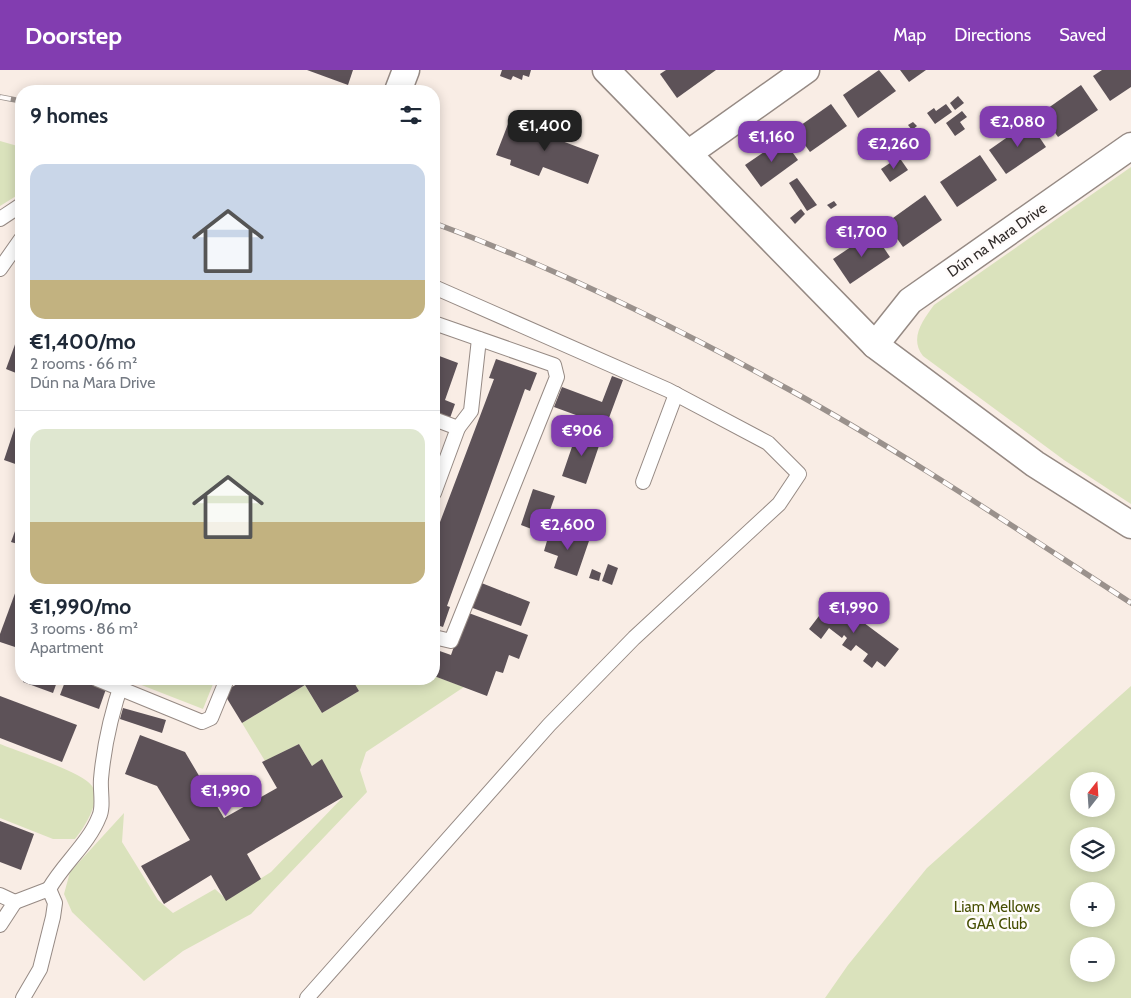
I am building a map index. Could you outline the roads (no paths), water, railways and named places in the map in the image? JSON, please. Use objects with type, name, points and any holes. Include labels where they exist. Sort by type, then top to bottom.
[{"type":"street","points":[[400,85],[406,70]]},
{"type":"street","points":[[606,70],[875,345],[1035,464],[1131,525]]},
{"type":"street","points":[[689,153],[806,70]]},
{"type":"street","name":"Dún na Mara Drive","points":[[875,345],[910,301],[1131,146]]},
{"type":"lane","points":[[0,219],[15,209]]},
{"type":"lane","points":[[0,269],[15,248]]},
{"type":"lane","points":[[307,998],[549,725],[634,638],[779,504],[799,474],[768,443],[676,394],[592,355],[541,335],[440,290]]},
{"type":"lane","points":[[440,325],[554,365],[557,377],[451,641],[440,638]]},
{"type":"lane","points":[[440,477],[458,428],[471,411],[479,339]]},
{"type":"lane","points":[[642,482],[676,394]]},
{"type":"lane","points":[[440,421],[458,428]]},
{"type":"lane","points":[[0,925],[15,902],[49,889],[60,870],[79,850],[100,816],[101,779],[112,715],[122,685]]},
{"type":"lane","points":[[124,685],[202,722],[211,718],[225,685]]},
{"type":"lane","points":[[23,998],[40,969],[53,917],[55,903],[49,889]]},
{"type":"lane","points":[[0,895],[15,902]]},
{"type":"railway","points":[[0,97],[15,100]]},
{"type":"railway","points":[[440,225],[525,259],[614,299],[788,389],[919,466],[1131,603]]},
{"type":"park label","name":"Liam Mellows GAA Club","points":[[997,916]]}]
